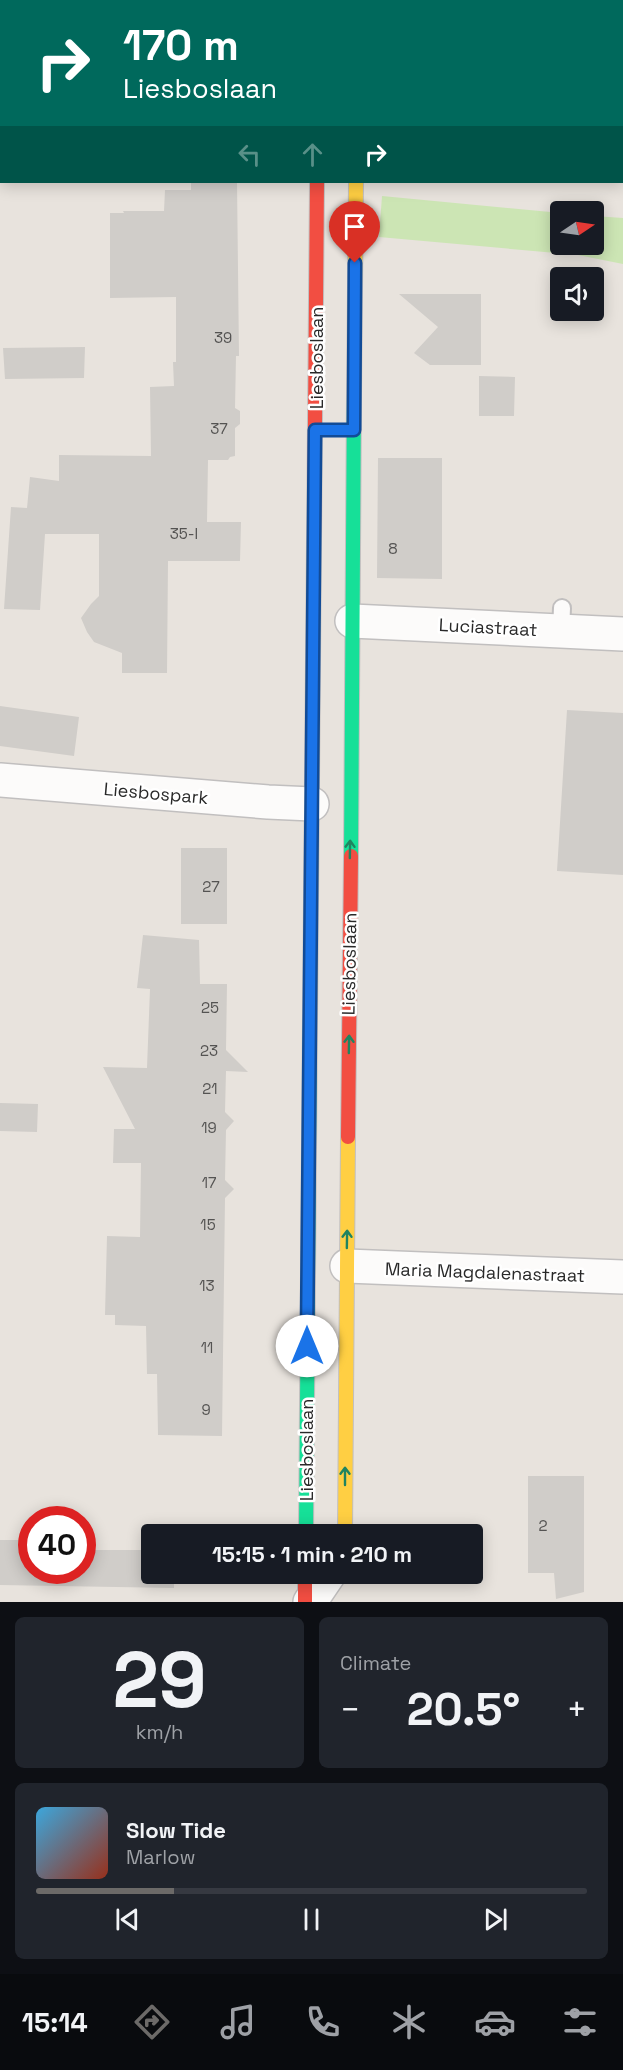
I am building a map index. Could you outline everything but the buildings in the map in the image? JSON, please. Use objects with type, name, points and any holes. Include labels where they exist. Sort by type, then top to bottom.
[{"type":"street","name":"Liesboslaan","points":[[306,1524],[317,183]]},
{"type":"street","name":"Liesboslaan","points":[[345,1524],[356,183]]},
{"type":"street","points":[[317,214],[356,215]]},
{"type":"street","name":"Liesboslaan","points":[[315,430],[354,430]]},
{"type":"street","name":"Luciastraat","points":[[352,621],[562,620],[623,634]]},
{"type":"street","name":"Liesbospark","points":[[0,780],[312,804]]},
{"type":"street","name":"Maria Magdalenastraat","points":[[347,1266],[623,1277]]},
{"type":"street","points":[[305,1584],[305,1602]]},
{"type":"street","points":[[310,1602],[322,1584]]},
{"type":"green space","points":[[382,196],[550,212],[550,252],[379,237]]},
{"type":"green space","points":[[604,217],[623,218],[623,264],[578,255],[604,255]]},
{"type":"traffic: fast","points":[[351,856],[354,394]]},
{"type":"traffic: fast","points":[[306,1524],[310,1018]]},
{"type":"traffic: slow","points":[[354,394],[356,183]]},
{"type":"traffic: slow","points":[[310,1018],[314,540]]},
{"type":"traffic: slow","points":[[345,1524],[348,1137]]},
{"type":"traffic: jam","points":[[314,540],[317,183]]},
{"type":"traffic: jam","points":[[348,1137],[351,856]]},
{"type":"traffic: jam","points":[[305,1584],[305,1602]]},
{"type":"route","points":[[307,1346],[315,430],[354,430],[355,263]]}]
